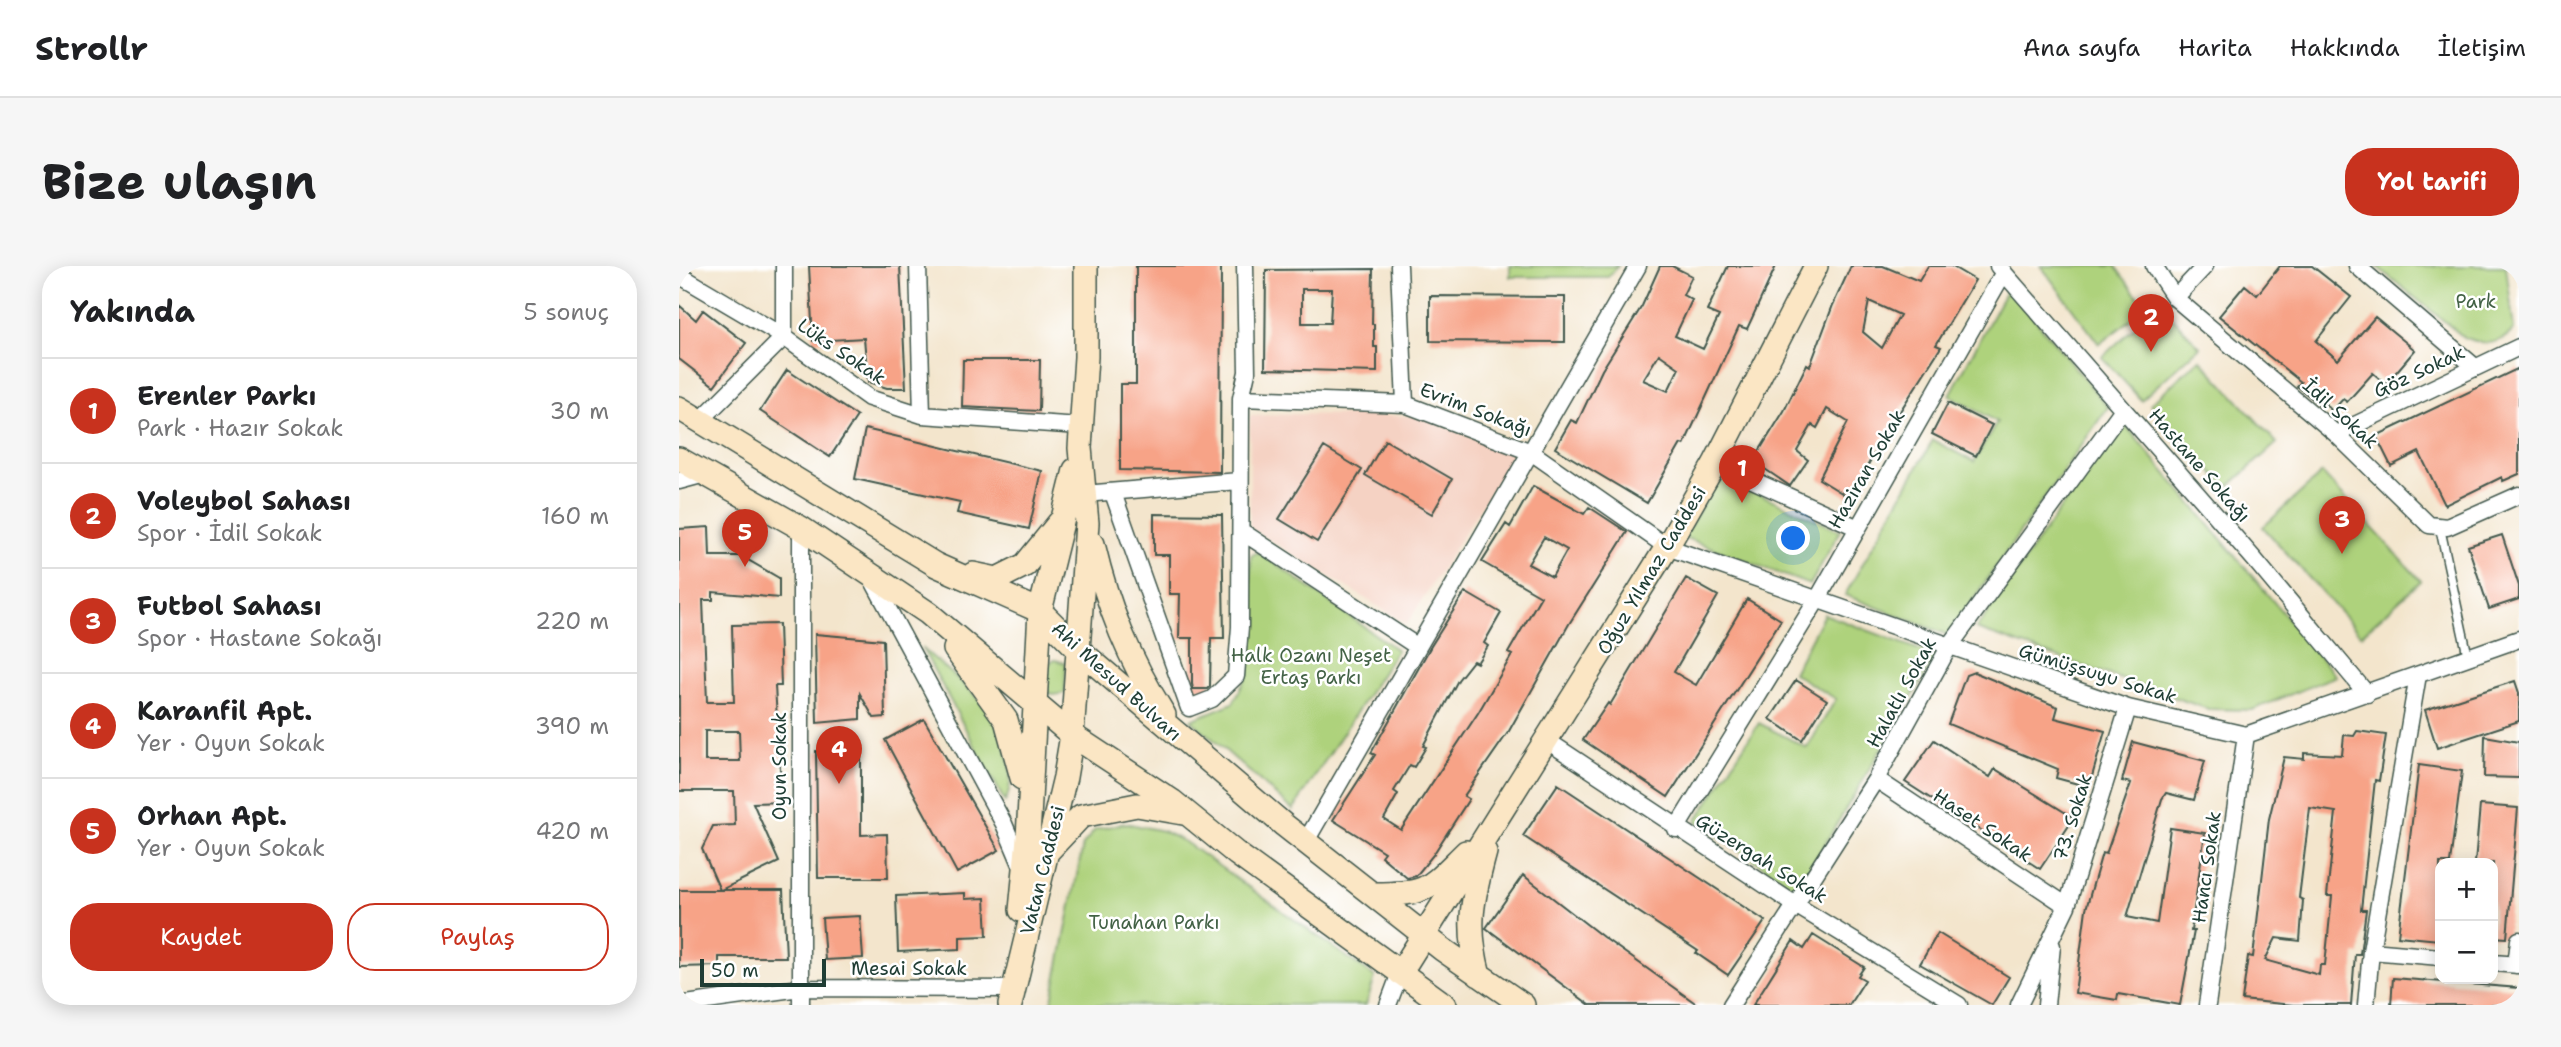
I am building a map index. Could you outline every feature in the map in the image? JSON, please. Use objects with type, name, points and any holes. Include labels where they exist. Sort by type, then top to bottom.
[{"type":"main road","name":"Vatan Caddesi","points":[[1021,951],[1019,928],[1028,838],[1040,611],[1066,512],[1080,437],[1086,357],[1086,266]]},
{"type":"main road","name":"Oğuz Yılmaz Caddesi","points":[[1491,828],[1667,547],[1715,463],[1816,266]]},
{"type":"main road","name":"Ahi Mesud Bulvarı","points":[[679,408],[936,565],[1040,611],[1079,650],[1177,735],[1306,841],[1425,935],[1523,1005]]},
{"type":"main road","name":"Vatan Caddesi","points":[[1021,951],[1048,851],[1072,735],[1087,523],[1080,437]]},
{"type":"main road","points":[[679,459],[801,528],[928,613],[1072,735],[1187,813],[1237,855],[1445,1005]]},
{"type":"main road","points":[[936,565],[997,579],[1025,565],[1066,512]]},
{"type":"main road","points":[[1087,523],[1103,585],[1134,667],[1177,735]]},
{"type":"main road","points":[[928,613],[1006,720],[1021,765],[1028,838]]},
{"type":"main road","points":[[1048,851],[1081,816],[1137,805],[1187,813]]},
{"type":"main road","points":[[1400,973],[1491,828]]},
{"type":"main road","points":[[1374,894],[1417,894],[1436,881],[1491,828]]},
{"type":"main road","points":[[1479,975],[1470,940],[1473,896],[1491,828]]},
{"type":"main road","points":[[1011,997],[1021,951]]},
{"type":"street","points":[[700,421],[784,337],[784,266]]},
{"type":"street","points":[[918,266],[922,415]]},
{"type":"street","points":[[1113,492],[1189,708],[1212,699],[1236,676],[1241,531],[1241,398],[1247,372],[1245,266]]},
{"type":"street","points":[[1399,266],[1405,404]]},
{"type":"street","points":[[1306,841],[1638,266]]},
{"type":"street","name":"İdil Sokak","points":[[2154,266],[2175,298],[2336,434],[2420,519],[2440,528]]},
{"type":"street","points":[[2175,298],[2205,266]]},
{"type":"street","points":[[2357,266],[2475,368]]},
{"type":"street","name":"Hastane Sokağı","points":[[2001,269],[2367,694]]},
{"type":"street","name":"Haziran Sokak","points":[[1676,829],[1817,600],[2001,269]]},
{"type":"street","name":"Lüks Sokak","points":[[679,275],[784,337],[869,398],[922,415],[1080,437]]},
{"type":"street","name":"Göz Sokak","points":[[2336,434],[2519,347]]},
{"type":"street","name":"Evrim Sokağı","points":[[1241,398],[1405,404],[1531,452],[1667,547]]},
{"type":"street","name":"Halatlı Sokak","points":[[1731,1005],[1876,779],[1949,647],[2123,409]]},
{"type":"street","points":[[1715,463],[1856,527]]},
{"type":"street","points":[[679,481],[705,474]]},
{"type":"street","points":[[1084,495],[1239,481]]},
{"type":"street","points":[[2440,528],[2519,495]]},
{"type":"street","name":"Oyun Sokak","points":[[800,997],[801,528]]},
{"type":"street","points":[[1241,531],[1418,647]]},
{"type":"street","name":"Gümüşsuyu Sokak","points":[[1667,547],[2128,708],[2246,735]]},
{"type":"street","points":[[871,576],[1004,824],[1025,873]]},
{"type":"street","points":[[2246,735],[2519,639]]},
{"type":"street","points":[[2366,1005],[2371,951],[2418,675]]},
{"type":"street","name":"73. Sokak","points":[[2019,1005],[2067,906],[2128,708]]},
{"type":"street","name":"Hancı Sokak","points":[[2207,1005],[2246,735]]},
{"type":"street","name":"Güzergah Sokak","points":[[1546,740],[1676,829],[1959,1005]]},
{"type":"street","name":"Haset Sokak","points":[[1876,779],[2067,906]]},
{"type":"street","name":"73. Sokak","points":[[2046,1005],[2053,936]]},
{"type":"street","points":[[2498,963],[2517,965],[2519,940]]},
{"type":"street","points":[[2371,951],[2435,957]]},
{"type":"street","points":[[1388,1005],[1400,973]]},
{"type":"street","name":"Mesai Sokak","points":[[679,1005],[800,997],[1011,997]]},
{"type":"lane","points":[[2440,528],[2468,657]]},
{"type":"shaded area","points":[[1250,416],[1418,416],[1514,454],[1407,624],[1250,528]]},
{"type":"green space","points":[[1510,266],[1618,266],[1608,277],[1510,277]]},
{"type":"green space","points":[[2041,266],[2115,266],[2146,308],[2099,344]]},
{"type":"green space","name":"Park","points":[[2376,266],[2506,266],[2514,330],[2503,339],[2491,343],[2465,338]]},
{"type":"green space","points":[[2008,287],[2108,407],[1948,635],[1845,595],[1933,440],[1974,462],[1997,422],[1950,395]]},
{"type":"green space","points":[[2160,304],[2200,347],[2141,400],[2102,357]]},
{"type":"green space","points":[[2200,359],[2277,443],[2227,488],[2150,404]]},
{"type":"green space","points":[[2122,421],[2336,676],[2252,710],[2208,709],[1976,629]]},
{"type":"green space","points":[[2322,473],[2421,581],[2361,635],[2263,527]]},
{"type":"green space","points":[[1720,476],[1840,531],[1810,585],[1683,537]]},
{"type":"green space","name":"Halk Ozanı Neşet Ertaş Parkı","points":[[1259,552],[1397,650],[1293,810],[1191,720],[1233,703],[1248,674],[1251,555]]},
{"type":"green space","points":[[1824,614],[1936,656],[1798,890],[1696,821],[1759,723],[1807,748],[1836,699],[1793,673]]},
{"type":"green space","points":[[922,648],[962,682],[990,713],[1002,738],[1009,765],[1009,791],[1005,802]]},
{"type":"green space","points":[[1055,660],[1066,663],[1065,693],[1054,695],[1043,690],[1045,664]]},
{"type":"green space","name":"Tunahan Parkı","points":[[1125,823],[1163,831],[1185,842],[1375,977],[1366,1005],[1051,1005],[1083,845],[1095,830]]},
{"type":"building","points":[[809,266],[900,266],[906,388],[887,388],[868,382],[864,338],[813,341]]},
{"type":"building","points":[[1136,266],[1221,266],[1220,472],[1120,470],[1120,384],[1136,384]]},
{"type":"building","points":[[1660,266],[1672,266],[1692,276],[1683,295],[1692,300],[1675,336],[1703,349],[1719,316],[1707,311],[1728,266],[1776,266],[1747,329],[1739,326],[1684,445],[1681,444],[1647,503],[1555,448],[1571,420],[1577,423],[1602,370],[1642,306]],"holes":[[[1659,354],[1679,368],[1668,391],[1643,380]]]},
{"type":"building","points":[[1851,266],[1883,266],[1919,281],[1928,266],[1951,266],[1975,280],[1936,345],[1941,347],[1881,441],[1850,498],[1819,479],[1848,422],[1827,409],[1817,428],[1812,425],[1797,451],[1808,460],[1790,486],[1753,461],[1784,411],[1807,364],[1810,366]],"holes":[[[1869,301],[1900,315],[1882,348],[1863,332]]]},
{"type":"building","points":[[2280,266],[2312,266],[2351,297],[2316,341],[2338,360],[2375,317],[2415,350],[2386,384],[2373,373],[2347,402],[2343,399],[2332,411],[2324,402],[2321,406],[2297,386],[2301,382],[2219,316],[2245,285],[2257,295]]},
{"type":"building","points":[[1373,269],[1372,324],[1374,347],[1377,347],[1377,372],[1265,369],[1266,270]],"holes":[[[1302,289],[1332,289],[1330,323],[1302,323]]]},
{"type":"building","points":[[1430,296],[1565,297],[1565,342],[1430,341]]},
{"type":"building","points":[[679,305],[696,320],[703,310],[746,343],[714,386],[679,359]]},
{"type":"building","points":[[963,360],[1040,360],[1039,411],[962,407]]},
{"type":"building","points":[[2519,368],[2519,474],[2503,481],[2502,477],[2445,505],[2419,452],[2391,466],[2376,436]]},
{"type":"building","points":[[787,370],[857,416],[830,457],[760,411]]},
{"type":"building","points":[[1948,403],[1992,425],[1976,456],[1932,434]]},
{"type":"building","points":[[865,429],[1042,471],[1029,529],[957,513],[960,502],[855,479]]},
{"type":"building","points":[[1385,440],[1452,479],[1432,514],[1365,475]]},
{"type":"building","points":[[1324,447],[1362,470],[1317,542],[1279,519]]},
{"type":"building","points":[[1533,486],[1584,514],[1589,507],[1627,532],[1569,624],[1509,731],[1464,796],[1469,799],[1433,855],[1416,876],[1407,878],[1381,856],[1384,852],[1333,820],[1375,755],[1371,753],[1431,646],[1465,592],[1501,613],[1484,643],[1488,646],[1477,663],[1473,661],[1458,680],[1423,746],[1426,747],[1414,767],[1410,765],[1394,791],[1398,794],[1384,819],[1401,830],[1478,713],[1512,655],[1508,653],[1541,596],[1482,562],[1506,524],[1510,527]],"holes":[[[1544,537],[1567,550],[1552,577],[1528,564]]]},
{"type":"building","points":[[1154,514],[1222,515],[1224,638],[1211,638],[1210,686],[1207,689],[1193,689],[1192,638],[1179,638],[1180,594],[1169,594],[1169,555],[1154,555]]},
{"type":"building","points":[[709,527],[710,556],[741,556],[779,578],[779,598],[713,592],[713,600],[703,600],[707,702],[734,702],[732,625],[779,624],[781,686],[775,686],[782,802],[753,803],[779,862],[721,890],[783,890],[786,957],[719,957],[719,966],[679,967],[679,890],[720,890],[702,849],[713,826],[735,825],[734,791],[679,791],[679,529]],"holes":[[[705,731],[739,731],[740,761],[705,761]]]},
{"type":"building","points":[[2502,535],[2519,586],[2519,599],[2489,609],[2468,546]]},
{"type":"building","points":[[1686,578],[1718,596],[1674,672],[1696,685],[1747,599],[1781,620],[1668,797],[1583,740],[1608,703],[1610,705]]},
{"type":"building","points":[[815,634],[883,640],[885,717],[874,718],[860,694],[860,719],[817,723]]},
{"type":"building","points":[[1974,672],[2058,707],[2055,718],[2105,731],[2089,787],[2056,778],[2058,769],[1948,724],[1966,675]]},
{"type":"building","points":[[1796,680],[1827,700],[1802,740],[1770,719]]},
{"type":"building","points":[[2515,681],[2519,693],[2519,721],[2437,748],[2425,710]]},
{"type":"building","points":[[924,719],[999,850],[957,873],[885,740]]},
{"type":"building","points":[[2357,731],[2386,735],[2379,781],[2375,780],[2361,910],[2366,910],[2360,954],[2355,954],[2351,1005],[2293,1005],[2242,1000],[2248,956],[2253,957],[2269,819],[2284,757],[2304,759],[2304,753],[2342,755],[2344,735],[2354,736]],"holes":[[[2310,808],[2336,812],[2327,896],[2332,896],[2325,965],[2320,965],[2319,975],[2265,960],[2276,938],[2300,941],[2303,900],[2299,898]]]},
{"type":"building","points":[[2485,736],[2519,742],[2519,778],[2484,777]]},
{"type":"building","points":[[1934,740],[1990,777],[1995,769],[2074,818],[2040,869],[1905,782]]},
{"type":"building","points":[[2133,742],[2205,761],[2194,800],[2166,793],[2162,799],[2127,917],[2157,923],[2170,828],[2205,833],[2191,931],[2194,931],[2180,1005],[2118,994],[2117,1000],[2075,993],[2086,909],[2102,853],[2106,854],[2131,783],[2122,781]]},
{"type":"building","points":[[816,751],[861,751],[861,835],[887,834],[888,878],[818,878]]},
{"type":"building","points":[[2419,765],[2462,771],[2451,858],[2435,858],[2435,940],[2398,936]]},
{"type":"building","points":[[1558,784],[1765,921],[1728,975],[1696,953],[1698,951],[1523,836]]},
{"type":"building","points":[[2480,805],[2518,808],[2507,938],[2498,937],[2498,858],[2475,858]]},
{"type":"building","points":[[1523,875],[1698,1005],[1590,1005],[1486,928]]},
{"type":"building","points":[[965,893],[965,899],[985,898],[987,936],[960,937],[960,949],[898,952],[896,896]]},
{"type":"building","points":[[860,916],[863,958],[825,960],[822,918]]},
{"type":"building","points":[[1938,933],[2009,977],[1992,1005],[1920,964]]},
{"type":"building","points":[[1813,935],[1864,967],[1858,976],[1865,980],[1849,1005],[1753,1005],[1793,941],[1804,949]]},
{"type":"building","points":[[2393,978],[2435,981],[2435,984],[2519,988],[2519,1005],[2391,1005]]},
{"type":"place","name":"Voleybol Sahası","points":[[2151,352]]},
{"type":"place","name":"Erenler Parkı","points":[[1742,503]]},
{"type":"place","name":"Futbol Sahası","points":[[2342,554]]},
{"type":"place","name":"Orhan Apt.","points":[[745,567]]},
{"type":"place","name":"Karanfil Apt.","points":[[839,784]]}]
